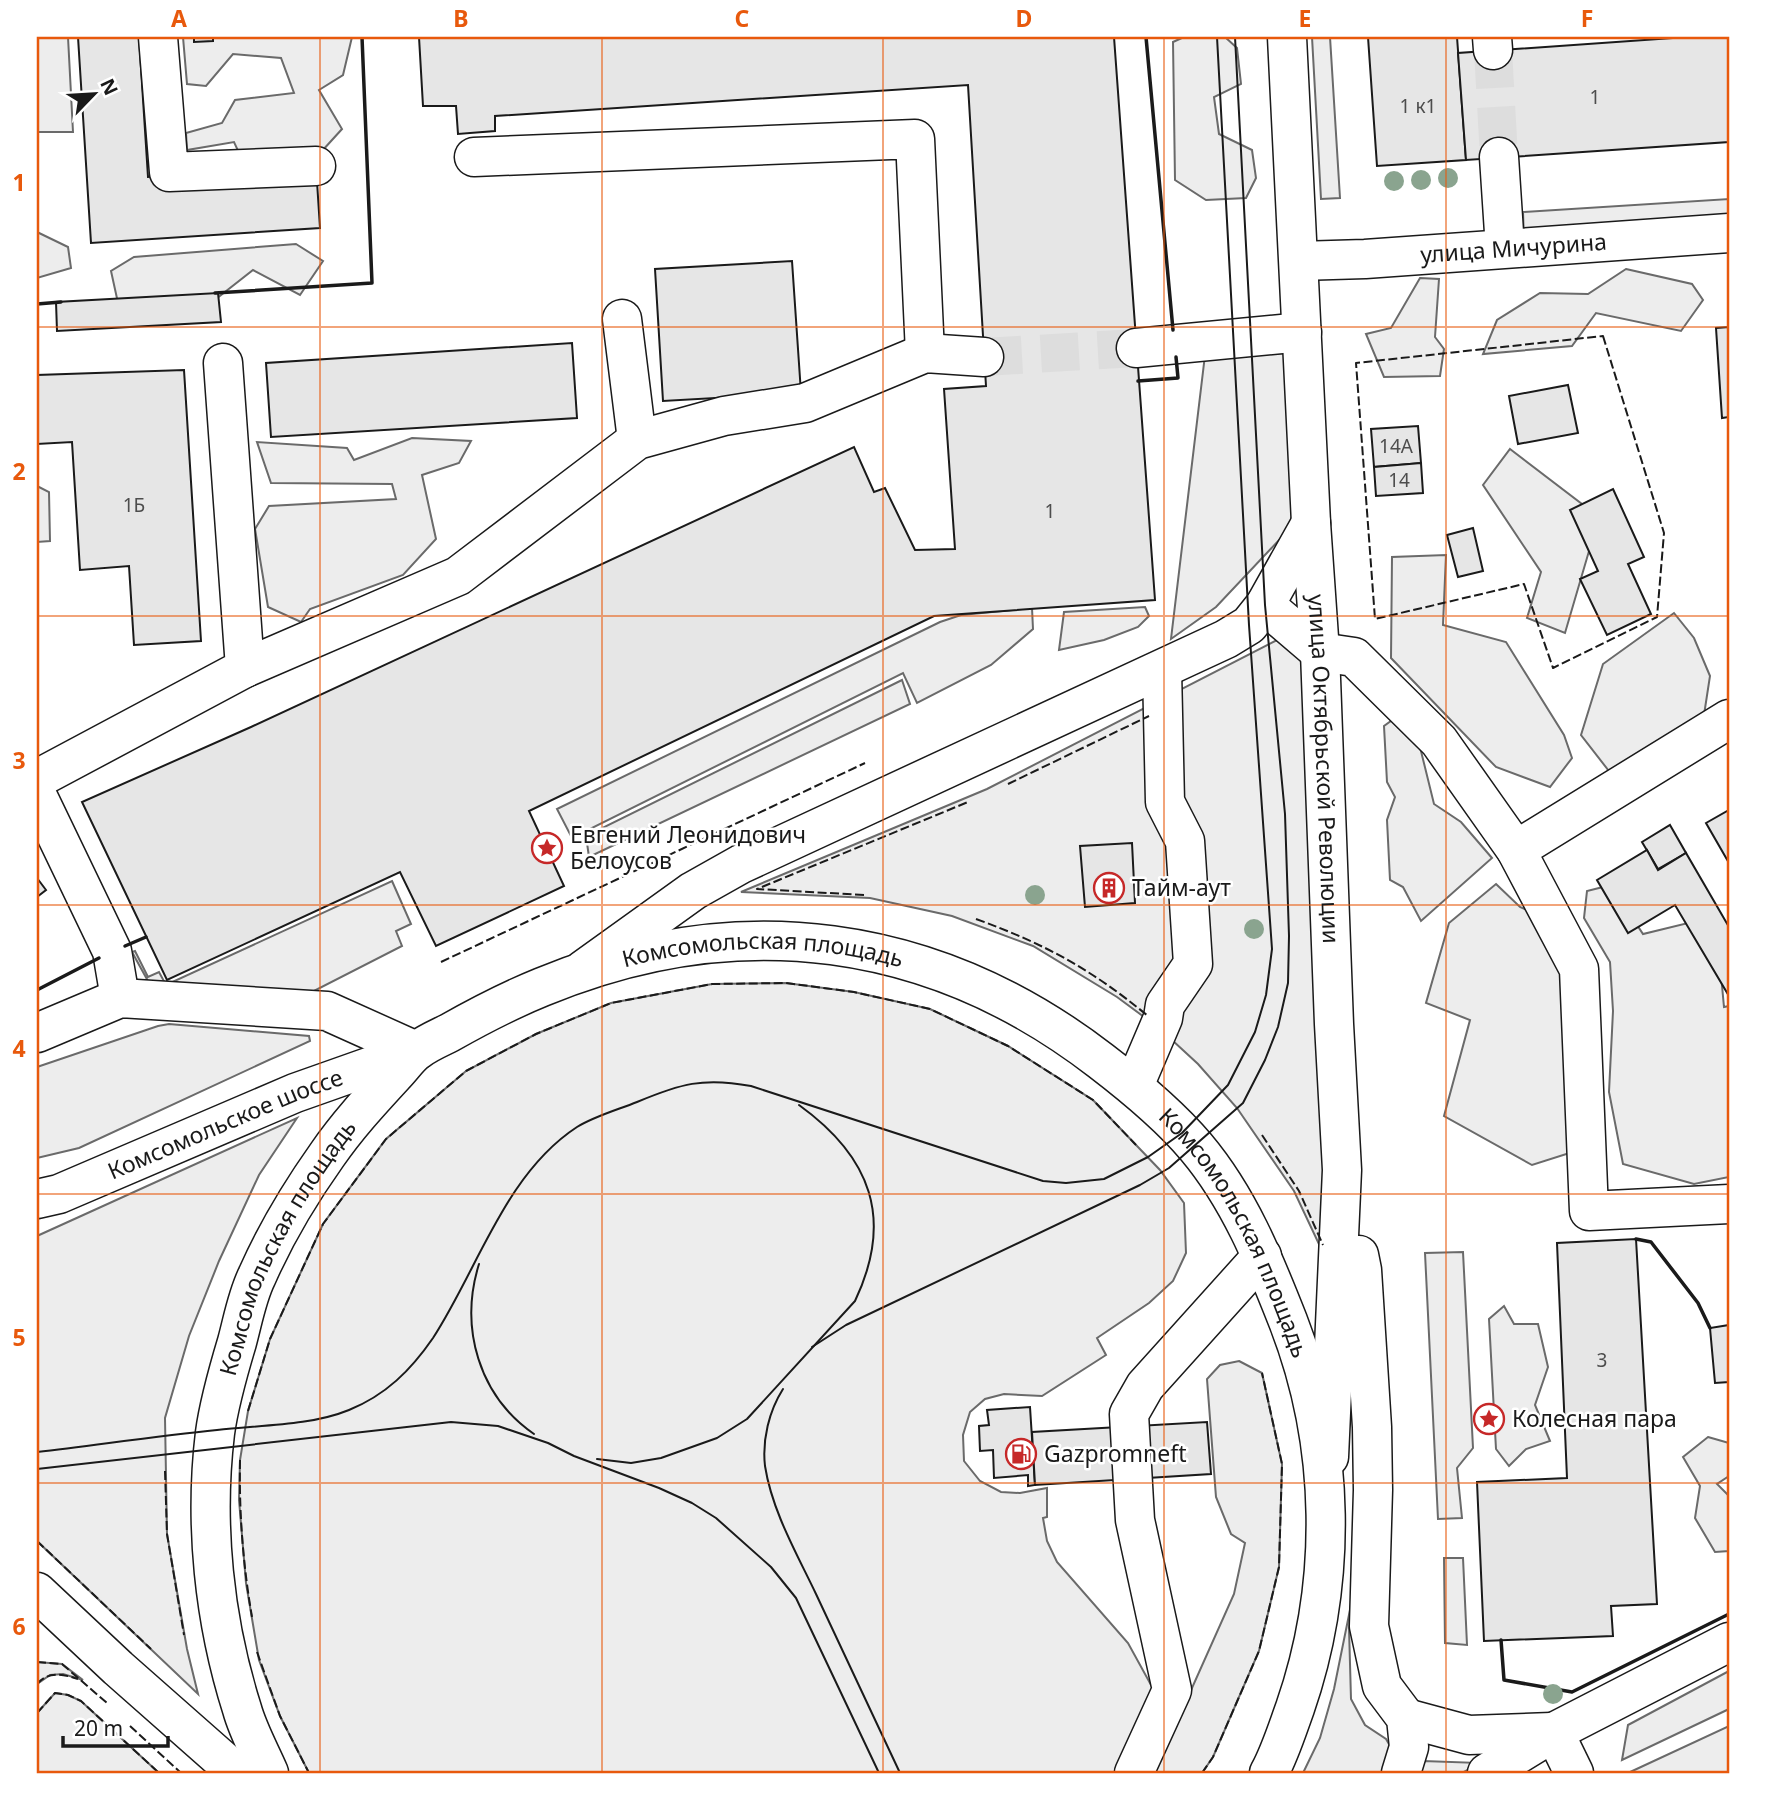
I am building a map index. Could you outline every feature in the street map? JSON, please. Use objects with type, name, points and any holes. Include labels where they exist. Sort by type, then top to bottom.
[{"type":"street","points":[[158,37],[169,172],[316,166]]},
{"type":"street","name":"улица Октябрьской Революции","points":[[1287,37],[1320,652],[1342,1170],[1327,1503]]},
{"type":"street","points":[[474,157],[915,139],[926,353]]},
{"type":"street","points":[[1499,158],[1505,248]]},
{"type":"street","name":"улица Мичурина","points":[[1299,261],[1365,259],[1729,233]]},
{"type":"street","points":[[622,319],[637,440]]},
{"type":"street","points":[[1136,348],[1302,332]]},
{"type":"street","points":[[37,779],[245,668],[458,576],[637,440],[724,416],[805,403],[926,353],[984,357]]},
{"type":"street","points":[[223,363],[245,668]]},
{"type":"street","points":[[583,970],[693,891],[741,864],[1162,670],[1249,625],[1265,605],[1311,523]]},
{"type":"street","points":[[1265,605],[1320,652],[1354,657],[1439,741],[1516,850],[1578,969],[1589,1211],[1729,1204]]},
{"type":"street","points":[[1134,1086],[1163,1018],[1165,1005],[1193,964],[1185,841],[1165,802],[1162,670]]},
{"type":"street","points":[[1516,850],[1729,719]]},
{"type":"street","points":[[37,795],[112,951],[120,998]]},
{"type":"street","name":"Комсомольская площадь","points":[[269,1773],[243,1714],[221,1626],[211,1530],[216,1430],[230,1366],[254,1281],[297,1197],[346,1128],[416,1051],[505,1002],[583,970],[676,948],[749,940],[818,942],[897,957],[971,983],[1026,1011],[1079,1044],[1134,1086],[1208,1163],[1247,1224],[1297,1345],[1313,1399],[1327,1503],[1324,1589],[1305,1680],[1277,1759],[1269,1773]]},
{"type":"street","points":[[37,1033],[120,998],[327,1011],[416,1051]]},
{"type":"street","name":"Комсомольское шоссе","points":[[37,1199],[60,1194],[295,1094],[416,1051]]},
{"type":"street","points":[[1342,1170],[1362,1270],[1372,1427],[1369,1626],[1382,1686],[1406,1718],[1409,1747],[1401,1773]]},
{"type":"street","points":[[1134,1773],[1172,1690],[1135,1520],[1129,1414],[1144,1386],[1262,1256]]},
{"type":"street","points":[[41,1604],[237,1773]]},
{"type":"street","points":[[1487,1773],[1554,1732],[1728,1647]]},
{"type":"street","points":[[1406,1718],[1469,1735],[1554,1732]]},
{"type":"street","points":[[1554,1732],[1574,1773]]},
{"type":"shaded area","points":[[37,37],[68,37],[73,132],[37,132]]},
{"type":"shaded area","points":[[183,37],[352,37],[343,75],[319,90],[342,129],[312,162],[246,168],[234,142],[187,150],[186,133],[222,123],[235,100],[294,93],[281,58],[233,54],[206,86],[187,84]]},
{"type":"shaded area","points":[[1184,37],[1225,37],[1237,48],[1241,84],[1214,97],[1219,134],[1252,150],[1256,178],[1246,198],[1206,200],[1175,180],[1173,42]]},
{"type":"shaded area","points":[[1312,37],[1330,37],[1340,198],[1321,199]]},
{"type":"shaded area","points":[[1729,199],[1729,227],[1524,241],[1523,212]]},
{"type":"shaded area","points":[[37,232],[68,247],[71,268],[37,278]]},
{"type":"shaded area","points":[[296,244],[323,261],[300,295],[253,270],[216,299],[118,303],[111,271],[134,257]]},
{"type":"shaded area","points":[[1626,269],[1692,284],[1703,300],[1681,331],[1596,313],[1572,346],[1483,354],[1497,320],[1540,293],[1588,294]]},
{"type":"shaded area","points":[[1420,278],[1439,279],[1435,337],[1444,349],[1440,376],[1384,377],[1366,334],[1391,328]]},
{"type":"shaded area","points":[[1284,353],[1297,521],[1216,607],[1171,639],[1205,355]]},
{"type":"shaded area","points":[[412,438],[471,441],[459,463],[422,475],[436,539],[403,575],[310,609],[301,622],[268,607],[255,529],[269,506],[396,499],[392,484],[271,483],[257,442],[347,448],[354,460]]},
{"type":"shaded area","points":[[1510,449],[1599,517],[1565,633],[1527,618],[1541,572],[1483,485]]},
{"type":"shaded area","points":[[37,486],[49,492],[50,541],[37,542]]},
{"type":"shaded area","points":[[1446,555],[1443,625],[1506,642],[1564,735],[1572,758],[1550,787],[1496,767],[1391,658],[1392,557]]},
{"type":"shaded area","points":[[1145,607],[1149,616],[1138,627],[1104,640],[1059,650],[1064,612]]},
{"type":"shaded area","points":[[1032,608],[1033,629],[991,665],[917,703],[903,673],[572,838],[557,809],[940,622],[961,615]]},
{"type":"shaded area","points":[[1674,613],[1694,638],[1710,676],[1702,728],[1612,775],[1581,735],[1603,664]]},
{"type":"shaded area","points":[[1283,637],[1303,650],[1334,1276],[1294,1191],[1237,1108],[1198,1064],[1159,1028],[1117,997],[1033,946],[952,916],[870,898],[741,892],[987,789]]},
{"type":"shaded area","points":[[902,680],[910,704],[589,857],[586,836]]},
{"type":"shaded area","points":[[1402,713],[1420,747],[1434,804],[1461,822],[1492,858],[1421,921],[1403,887],[1390,880],[1387,820],[1395,797],[1387,782],[1384,726]]},
{"type":"shaded area","points":[[392,881],[411,924],[396,931],[402,946],[312,992],[172,992],[149,983],[132,952],[135,951],[148,977],[159,972],[166,985]]},
{"type":"shaded area","points":[[1496,884],[1520,907],[1544,918],[1577,987],[1579,1150],[1532,1165],[1444,1116],[1470,1020],[1426,1003],[1449,923]]},
{"type":"shaded area","points":[[1611,885],[1643,934],[1692,922],[1719,953],[1724,1007],[1729,1006],[1729,1177],[1694,1184],[1623,1164],[1609,1092],[1613,1011],[1610,962],[1584,918],[1587,891]]},
{"type":"shaded area","points":[[786,983],[854,992],[930,1009],[1008,1046],[1093,1100],[1160,1170],[1184,1203],[1186,1253],[1173,1281],[1149,1303],[1097,1338],[1106,1355],[1042,1396],[1004,1394],[985,1399],[970,1412],[963,1435],[964,1461],[980,1481],[1001,1492],[1020,1493],[1047,1488],[1047,1517],[1043,1518],[1047,1541],[1057,1562],[1128,1643],[1156,1694],[1119,1773],[309,1773],[280,1716],[259,1660],[246,1583],[239,1500],[240,1460],[248,1411],[270,1339],[323,1224],[386,1139],[466,1071],[536,1034],[611,1003],[712,984]]},
{"type":"shaded area","points":[[169,1024],[309,1036],[310,1041],[79,1148],[37,1158],[37,1067]]},
{"type":"shaded area","points":[[297,1118],[259,1175],[219,1261],[189,1336],[165,1418],[167,1534],[187,1649],[198,1694],[37,1541],[37,1236]]},
{"type":"shaded area","points":[[1463,1252],[1473,1448],[1457,1468],[1462,1518],[1438,1519],[1425,1253]]},
{"type":"shaded area","points":[[1504,1306],[1514,1324],[1538,1324],[1548,1367],[1535,1405],[1550,1441],[1526,1449],[1509,1466],[1496,1449],[1489,1319]]},
{"type":"shaded area","points":[[1239,1361],[1262,1373],[1282,1464],[1279,1567],[1259,1651],[1213,1757],[1202,1773],[1154,1773],[1234,1594],[1245,1543],[1231,1534],[1216,1497],[1207,1379],[1220,1365]]},
{"type":"shaded area","points":[[1708,1437],[1729,1443],[1729,1476],[1717,1484],[1729,1496],[1729,1551],[1715,1552],[1695,1518],[1700,1486],[1683,1457]]},
{"type":"shaded area","points":[[1444,1558],[1463,1558],[1467,1645],[1445,1643]]},
{"type":"shaded area","points":[[1353,1595],[1349,1628],[1351,1699],[1365,1725],[1386,1739],[1393,1751],[1394,1773],[1303,1773],[1320,1738],[1334,1689]]},
{"type":"shaded area","points":[[37,1662],[62,1664],[83,1680],[63,1674],[50,1675],[37,1684]]},
{"type":"shaded area","points":[[1729,1671],[1729,1709],[1622,1760],[1628,1725]]},
{"type":"shaded area","points":[[55,1693],[81,1701],[159,1773],[37,1773],[37,1713]]},
{"type":"shaded area","points":[[1729,1726],[1729,1773],[1628,1773]]},
{"type":"shaded area","points":[[1423,1761],[1481,1763],[1462,1773],[1417,1773]]},
{"type":"building","points":[[78,37],[139,37],[148,177],[316,166],[320,228],[91,243]]},
{"type":"building","points":[[194,37],[213,37],[213,41],[194,42]]},
{"type":"building","points":[[419,37],[1114,37],[1155,600],[934,616],[529,811],[564,886],[436,946],[400,872],[167,980],[82,802],[251,727],[854,447],[874,492],[885,488],[915,550],[955,549],[944,389],[986,386],[968,85],[495,116],[495,131],[458,134],[456,106],[423,106]]},
{"type":"building","points":[[1368,37],[1457,37],[1466,160],[1377,166]]},
{"type":"building","points":[[1687,37],[1729,37],[1729,142],[1466,160],[1458,53]]},
{"type":"building","points":[[792,261],[801,393],[663,401],[655,269]]},
{"type":"building","points":[[218,293],[221,322],[57,331],[56,302]]},
{"type":"building","points":[[1729,327],[1729,417],[1722,418],[1716,328]]},
{"type":"building","points":[[572,343],[577,418],[271,437],[266,363]]},
{"type":"building","points":[[184,370],[201,641],[134,645],[129,566],[80,570],[72,442],[37,444],[37,375]]},
{"type":"building","points":[[1568,385],[1578,433],[1518,444],[1509,396]]},
{"type":"building","points":[[1418,426],[1421,463],[1374,467],[1371,429]]},
{"type":"building","points":[[1421,463],[1423,493],[1376,496],[1374,467]]},
{"type":"building","points":[[1613,489],[1644,557],[1628,564],[1651,614],[1607,635],[1580,579],[1598,571],[1570,510]]},
{"type":"building","points":[[1473,528],[1483,571],[1458,577],[1447,535]]},
{"type":"building","points":[[1729,810],[1729,863],[1706,823]]},
{"type":"building","points":[[1670,825],[1686,853],[1658,869],[1642,842]]},
{"type":"building","name":"Тайм-аут","points":[[1132,843],[1135,903],[1085,907],[1080,846]]},
{"type":"building","points":[[1647,850],[1658,870],[1686,853],[1729,927],[1729,996],[1675,905],[1628,933],[1597,880]]},
{"type":"building","points":[[37,878],[46,890],[37,897]]},
{"type":"building","points":[[1636,1239],[1657,1604],[1611,1606],[1613,1636],[1484,1641],[1477,1482],[1567,1478],[1557,1243]]},
{"type":"building","points":[[1729,1325],[1729,1382],[1715,1383],[1710,1328]]},
{"type":"building","points":[[1030,1407],[1035,1485],[1028,1486],[1028,1475],[994,1478],[993,1450],[980,1451],[979,1426],[989,1425],[987,1410]]},
{"type":"building","points":[[1207,1422],[1211,1474],[1035,1485],[1032,1432]]},
{"type":"tunnel","points":[[1493,50],[1499,157]]},
{"type":"tunnel","points":[[984,357],[1136,348]]},
{"type":"tram line","points":[[37,1452],[194,1432],[301,1422],[349,1410],[375,1397],[407,1371],[433,1338],[495,1224],[530,1170],[552,1147],[577,1127],[666,1091],[705,1082],[751,1086],[1043,1181],[1066,1183],[1104,1179],[1148,1157],[1182,1133],[1228,1085],[1255,1032],[1266,995],[1272,949],[1249,625],[1217,37]]},
{"type":"tram line","points":[[812,1347],[846,1325],[1140,1185],[1169,1168],[1243,1103],[1278,1027],[1288,983],[1285,814],[1265,605],[1235,37]]},
{"type":"tram line","points":[[597,1459],[631,1463],[661,1458],[717,1438],[747,1419],[855,1301],[867,1271],[873,1243],[869,1192],[859,1168],[844,1146],[799,1105]]},
{"type":"tram line","points":[[479,1264],[471,1312],[478,1359],[499,1400],[534,1434]]},
{"type":"tram line","points":[[783,1389],[770,1416],[766,1436],[765,1466],[768,1483],[793,1548],[900,1773]]},
{"type":"tram line","points":[[37,1469],[451,1422],[498,1426],[548,1443],[692,1503],[716,1518],[771,1567],[796,1598],[879,1773]]},
{"type":"fence","points":[[1603,336],[1664,533],[1657,617],[1553,668],[1524,584],[1375,619],[1356,363],[1603,336]]},
{"type":"fence","points":[[1008,784],[1149,716]]},
{"type":"fence","points":[[441,962],[865,763]]},
{"type":"fence","points":[[864,895],[757,889],[968,802]]},
{"type":"fence","points":[[976,919],[1024,938],[1066,959],[1087,971],[1148,1016]]},
{"type":"fence","points":[[248,1411],[270,1339],[323,1224],[386,1139],[466,1071],[536,1034],[611,1003],[712,984],[786,983],[854,992],[930,1009],[1008,1046],[1093,1100],[1136,1145]]},
{"type":"fence","points":[[1262,1135],[1299,1191],[1323,1245]]},
{"type":"fence","points":[[1202,1773],[1213,1757],[1259,1651],[1279,1567],[1282,1464],[1262,1373]]},
{"type":"fence","points":[[240,1460],[242,1539],[252,1617]]},
{"type":"fence","points":[[165,1471],[167,1534],[184,1635]]},
{"type":"fence","points":[[37,1541],[151,1649]]},
{"type":"fence","points":[[257,1652],[280,1716],[309,1773]]},
{"type":"fence","points":[[37,1662],[62,1664],[107,1703]]},
{"type":"fence","points":[[37,1684],[46,1677],[56,1675],[78,1679]]},
{"type":"fence","points":[[37,1713],[55,1693],[81,1701],[159,1773]]},
{"type":"fence","points":[[130,1726],[181,1773]]},
{"type":"wall","points":[[215,293],[372,283],[362,37]]},
{"type":"wall","points":[[1146,37],[1173,330]]},
{"type":"wall","points":[[37,304],[61,302]]},
{"type":"wall","points":[[1138,381],[1178,378],[1176,357]]},
{"type":"wall","points":[[125,946],[146,937]]},
{"type":"wall","points":[[37,990],[99,958]]},
{"type":"wall","points":[[1636,1239],[1651,1242],[1698,1303],[1710,1328]]},
{"type":"wall","points":[[1501,1640],[1504,1680],[1572,1692],[1729,1614]]},
{"type":"place","name":"Евгений Леонидович Белоусов","points":[[547,848]]},
{"type":"place","name":"Тайм-аут","points":[[1109,888]]},
{"type":"place","name":"Колесная пара","points":[[1489,1419]]},
{"type":"place","name":"Gazpromneft","points":[[1021,1454]]}]
